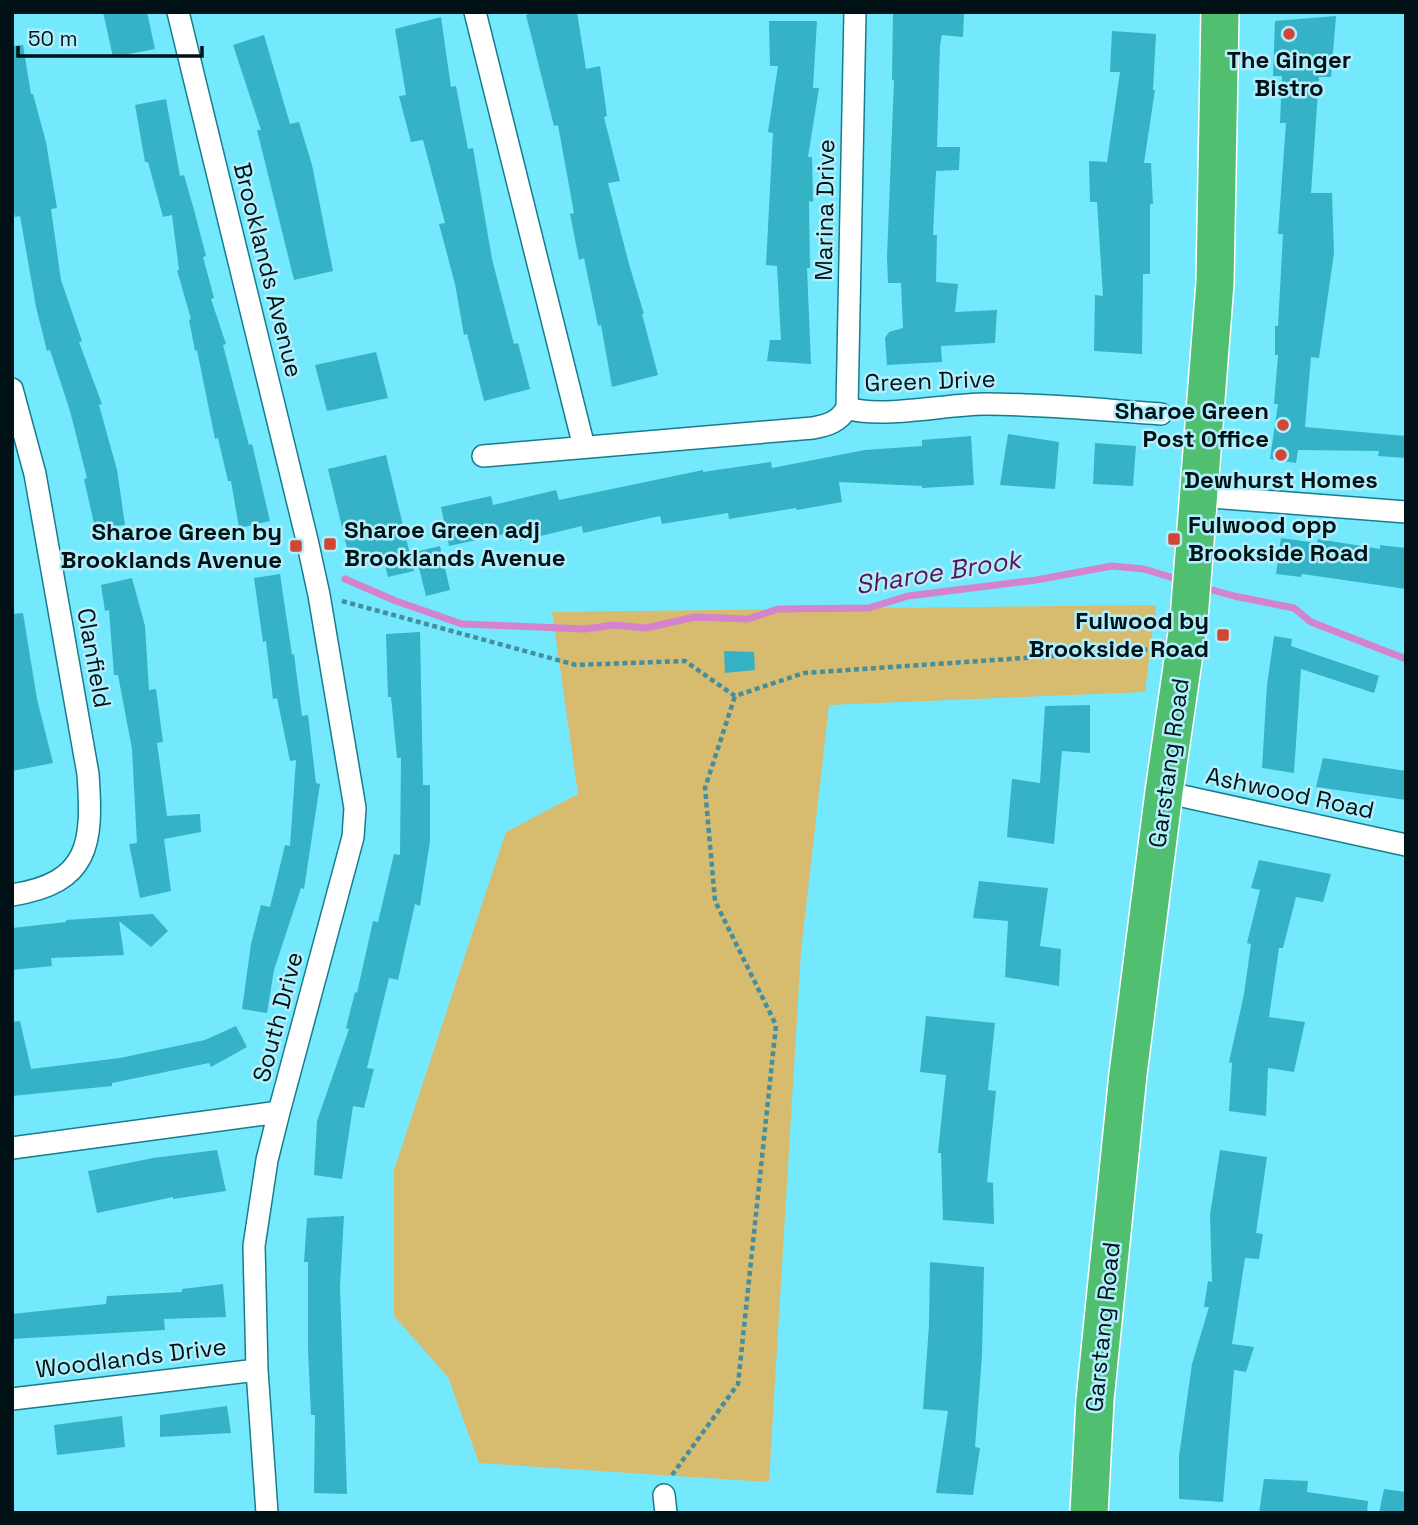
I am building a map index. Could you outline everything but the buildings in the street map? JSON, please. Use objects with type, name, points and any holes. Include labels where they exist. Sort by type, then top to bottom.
[{"type":"highway","name":"Garstang Road","points":[[1089,1513],[1095,1400],[1127,1088],[1194,565],[1214,282],[1220,12]]},
{"type":"street","name":"Brooklands Avenue","points":[[177,12],[307,540]]},
{"type":"street","points":[[475,12],[584,447]]},
{"type":"street","name":"Marina Drive","points":[[847,408],[855,12]]},
{"type":"street","name":"Clanfield","points":[[12,389],[35,474],[88,774],[90,802],[86,843],[75,867],[52,886],[12,895]]},
{"type":"street","name":"Green Drive","points":[[483,456],[813,428],[837,421],[847,408],[875,413],[988,404],[1161,414]]},
{"type":"street","points":[[1198,496],[1406,512]]},
{"type":"street","name":"South Drive","points":[[267,1513],[257,1370],[254,1247],[267,1160],[355,821],[353,790],[307,540]]},
{"type":"street","name":"Ashwood Road","points":[[1164,792],[1406,845]]},
{"type":"street","points":[[12,1148],[279,1112]]},
{"type":"street","name":"Woodlands Drive","points":[[12,1399],[257,1370]]},
{"type":"path","points":[[319,595],[576,665],[685,661],[735,696]]},
{"type":"path","points":[[735,696],[804,674],[1187,633]]},
{"type":"path","points":[[665,1504],[674,1470],[738,1384],[776,1025],[715,901],[705,788],[735,696]]},
{"type":"shaded area","points":[[1156,605],[1145,692],[829,705],[801,951],[769,1482],[479,1463],[448,1377],[394,1316],[394,1170],[506,832],[578,794],[552,612]]},
{"type":"waterway","name":"Sharoe Brook","points":[[345,579],[396,601],[462,624],[585,629],[614,625],[646,628],[695,617],[748,619],[778,609],[869,608],[908,596],[1036,580],[1112,566],[1144,569],[1180,580]]},
{"type":"waterway","name":"Sharoe Brook","points":[[1202,587],[1294,608],[1311,622],[1406,659]]},
{"type":"place","name":"The Ginger Bistro","points":[[1289,34]]},
{"type":"place","name":"Sharoe Green Post Office","points":[[1283,425]]},
{"type":"place","name":"Dewhurst Homes","points":[[1281,455]]},
{"type":"place","name":"Fulwood opp Brookside Road","points":[[1174,539]]},
{"type":"place","name":"Sharoe Green adj Brooklands Avenue","points":[[330,544]]},
{"type":"place","name":"Sharoe Green by Brooklands Avenue","points":[[296,546]]},
{"type":"place","name":"Fulwood by Brookside Road","points":[[1223,635]]}]
